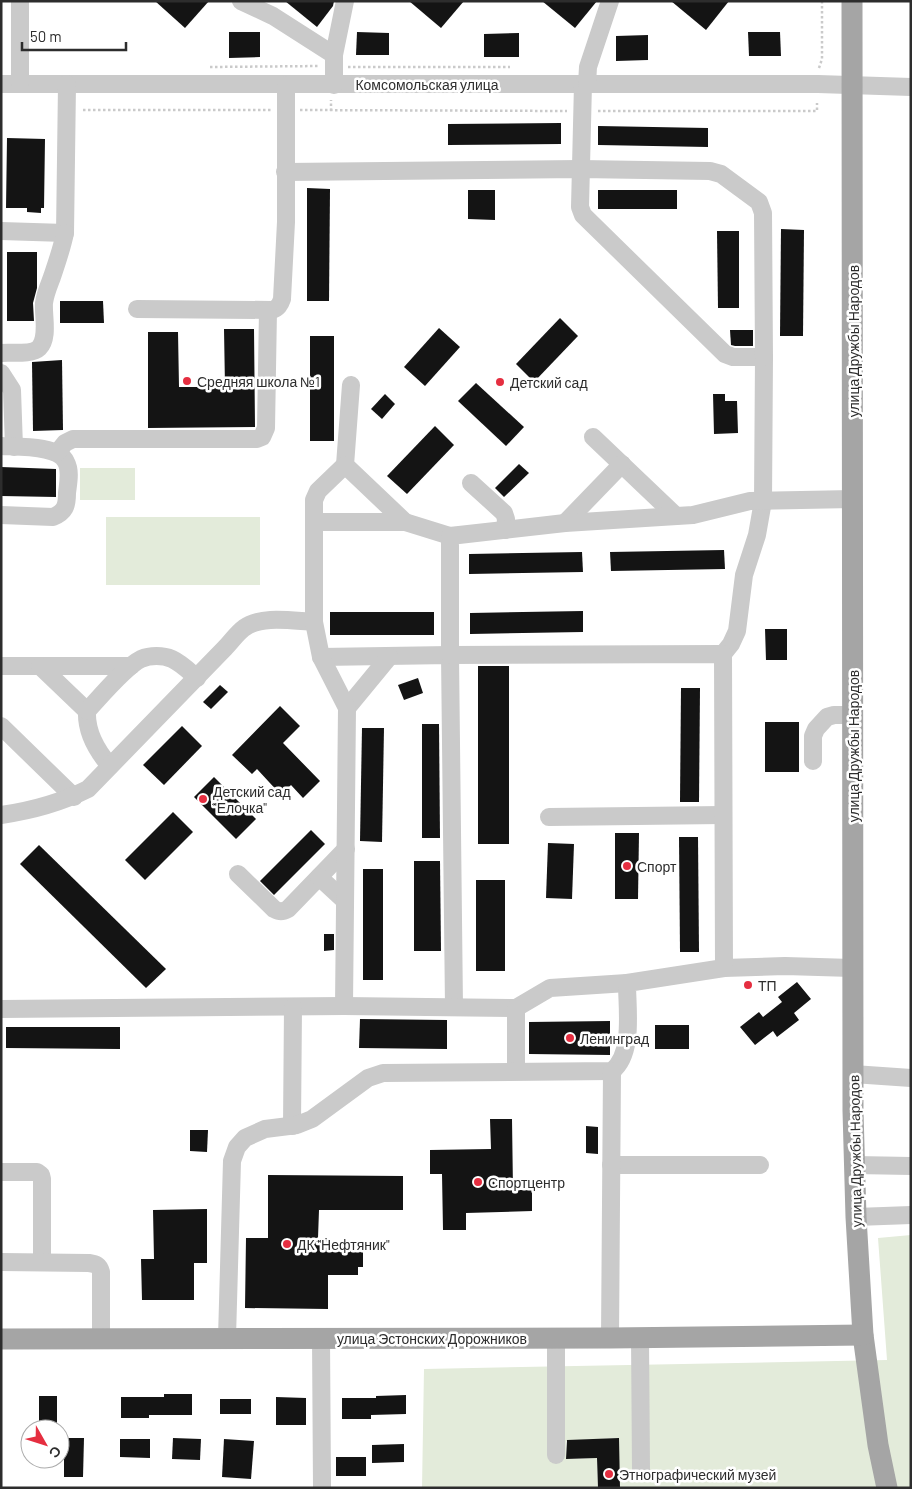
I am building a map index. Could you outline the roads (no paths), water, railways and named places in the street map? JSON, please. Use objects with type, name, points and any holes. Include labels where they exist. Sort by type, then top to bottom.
[{"type":"main road","name":"улица Дружбы Народов","points":[[852,1],[852,968],[856,1217],[863,1335],[878,1445],[887,1488]]},
{"type":"main road","name":"улица Эстонских Дорожников","points":[[1,1339],[610,1338],[863,1335]]},
{"type":"street","points":[[20,1],[20,84]]},
{"type":"street","points":[[241,1],[273,16],[334,55]]},
{"type":"street","points":[[334,85],[334,55],[344,1]]},
{"type":"street","points":[[610,1],[588,67],[585,84],[580,169],[580,207],[583,216],[725,354],[733,357],[764,358]]},
{"type":"street","name":"Комсомольская улица","points":[[1,84],[585,84],[911,87]]},
{"type":"street","points":[[1,516],[53,518],[65,510],[67,504],[67,463],[61,456],[44,449],[8,446],[12,390],[7,352],[32,352],[39,349],[44,335],[44,302],[63,245],[65,233],[67,84]]},
{"type":"street","points":[[137,309],[268,310],[276,309],[280,305],[282,299],[286,222],[286,85]]},
{"type":"street","points":[[285,172],[580,169],[710,171],[721,174],[759,202],[764,212],[763,501],[757,535],[744,575],[737,631],[731,644],[722,654],[724,968]]},
{"type":"street","points":[[1,231],[65,233]]},
{"type":"street","points":[[57,453],[65,443],[73,439],[258,439],[262,437],[266,428],[268,310]]},
{"type":"street","points":[[1,374],[12,390]]},
{"type":"street","points":[[344,1006],[347,708],[321,657],[314,622],[314,500],[318,492],[345,465],[351,385]]},
{"type":"street","points":[[593,437],[676,516]]},
{"type":"street","points":[[564,523],[622,464]]},
{"type":"street","points":[[345,465],[405,522]]},
{"type":"street","points":[[471,482],[504,513],[506,519],[505,530]]},
{"type":"street","points":[[314,522],[405,522],[450,536],[564,523],[693,515],[750,501],[853,499]]},
{"type":"street","points":[[450,536],[454,1007]]},
{"type":"street","points":[[1,815],[74,797],[88,789],[243,628],[254,623],[272,621],[314,622]]},
{"type":"street","points":[[321,657],[722,654]]},
{"type":"street","points":[[110,766],[101,756],[95,745],[87,720],[87,711],[131,666],[142,658],[150,656],[170,658],[178,662],[196,678]]},
{"type":"street","points":[[347,708],[389,657]]},
{"type":"street","points":[[1,666],[131,666]]},
{"type":"street","points":[[40,666],[87,711]]},
{"type":"street","points":[[813,761],[813,736],[816,729],[827,717],[834,714],[853,715]]},
{"type":"street","points":[[1,726],[74,797]]},
{"type":"street","points":[[549,817],[723,815]]},
{"type":"street","points":[[238,874],[279,912],[288,909],[346,849]]},
{"type":"street","points":[[318,877],[345,902]]},
{"type":"street","points":[[1,1008],[344,1006],[516,1008],[550,988],[627,984],[724,968],[785,966],[852,968]]},
{"type":"street","points":[[227,1338],[232,1161],[237,1147],[245,1138],[265,1129],[298,1125],[312,1119],[368,1078],[383,1073],[612,1071],[624,1057],[627,1045],[627,984]]},
{"type":"street","points":[[292,1126],[293,1007]]},
{"type":"street","points":[[516,1008],[516,1071]]},
{"type":"street","points":[[610,1338],[612,1071]]},
{"type":"street","points":[[853,1074],[911,1078]]},
{"type":"street","points":[[855,1165],[911,1166]]},
{"type":"street","points":[[611,1166],[760,1166]]},
{"type":"street","points":[[1,1172],[37,1172],[41,1174],[42,1262]]},
{"type":"street","points":[[856,1217],[911,1215]]},
{"type":"street","points":[[1,1262],[89,1263],[99,1267],[101,1272],[101,1339]]},
{"type":"street","points":[[640,1337],[641,1470]]},
{"type":"street","points":[[321,1338],[322,1488]]},
{"type":"street","points":[[556,1338],[556,1455]]},
{"type":"place","name":"Средняя школа №1","points":[[187,381]]},
{"type":"place","name":"Детский сад","points":[[500,382]]},
{"type":"place","name":"Детский сад \"Елочка\"","points":[[203,799]]},
{"type":"place","name":"Спорт","points":[[627,866]]},
{"type":"place","name":"ТП","points":[[748,985]]},
{"type":"place","name":"Ленинград","points":[[570,1038]]},
{"type":"place","name":"Спортцентр","points":[[478,1182]]},
{"type":"place","name":"ДК \"Нефтяник\"","points":[[287,1244]]},
{"type":"place","name":"Этнографический музей","points":[[609,1474]]}]
